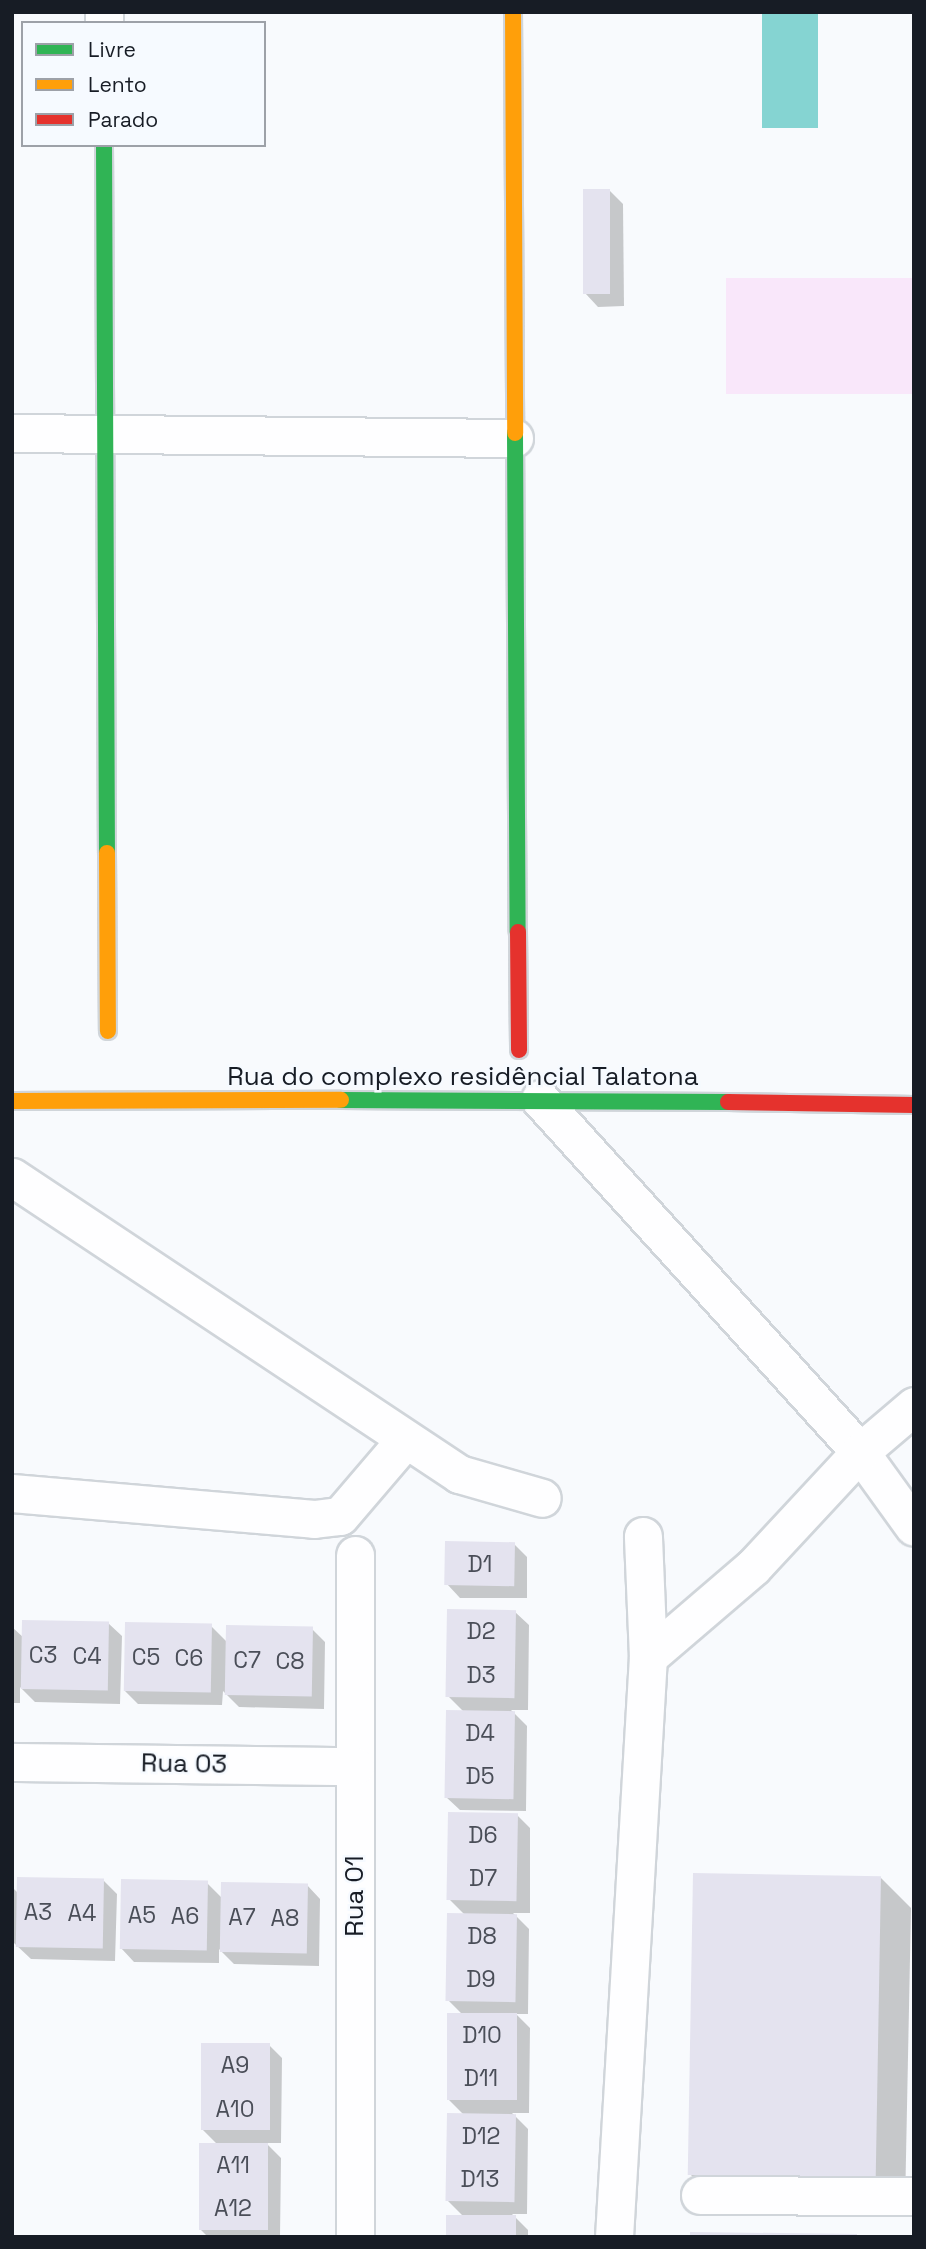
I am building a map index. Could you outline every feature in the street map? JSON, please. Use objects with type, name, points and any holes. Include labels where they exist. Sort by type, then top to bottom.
[{"type":"street","points":[[513,12],[519,1050]]},
{"type":"street","points":[[104,147],[108,1031]]},
{"type":"street","points":[[12,433],[514,438]]},
{"type":"street","points":[[540,1098],[860,1452],[914,1527]]},
{"type":"street","name":"Rua do complexo residêncial Talatona","points":[[12,1101],[540,1098],[914,1105]]},
{"type":"street","points":[[12,1177],[459,1474],[542,1497]]},
{"type":"street","points":[[648,1657],[753,1567],[860,1452],[914,1406]]},
{"type":"street","points":[[12,1493],[314,1519],[340,1516],[405,1440]]},
{"type":"street","points":[[614,2237],[648,1657],[643,1536]]},
{"type":"street","name":"Rua 01","points":[[355,1555],[355,2237]]},
{"type":"street","name":"Rua 03","points":[[12,1762],[355,1766]]},
{"type":"street","points":[[700,2195],[914,2196]]},
{"type":"shaded area","points":[[726,278],[914,278],[914,394],[726,394]]},
{"type":"water","points":[[762,12],[818,12],[818,128],[762,128]]},
{"type":"building","points":[[583,189],[610,189],[610,294],[583,294]]},
{"type":"building","points":[[445,1541],[515,1542],[514,1586],[444,1585]]},
{"type":"building","points":[[447,1609],[516,1610],[514,1698],[445,1697]]},
{"type":"building","points":[[22,1620],[109,1622],[108,1691],[21,1689]]},
{"type":"building","points":[[125,1622],[212,1624],[211,1693],[124,1691]]},
{"type":"building","points":[[226,1625],[313,1627],[312,1697],[225,1695]]},
{"type":"building","points":[[446,1710],[515,1711],[513,1799],[444,1798]]},
{"type":"building","points":[[448,1812],[518,1813],[516,1901],[446,1900]]},
{"type":"building","points":[[693,1873],[881,1876],[876,2178],[688,2175]]},
{"type":"building","points":[[17,1877],[104,1879],[103,1949],[16,1947]]},
{"type":"building","points":[[121,1879],[208,1881],[207,1951],[120,1949]]},
{"type":"building","points":[[221,1882],[308,1884],[307,1954],[220,1952]]},
{"type":"building","points":[[447,1913],[517,1914],[515,2002],[445,2001]]},
{"type":"building","points":[[447,2013],[517,2013],[517,2100],[447,2100]]},
{"type":"building","points":[[201,2043],[270,2043],[270,2130],[201,2130]]},
{"type":"building","points":[[447,2113],[516,2114],[514,2202],[445,2201]]},
{"type":"building","points":[[199,2143],[268,2143],[268,2230],[199,2230]]},
{"type":"building","points":[[446,2215],[516,2215],[516,2237],[446,2237]]},
{"type":"building","points":[[690,2232],[857,2234],[857,2237],[690,2237]]},
{"type":"traffic: fast","points":[[104,147],[107,853]]},
{"type":"traffic: fast","points":[[515,433],[518,932]]},
{"type":"traffic: fast","points":[[341,1100],[728,1102]]},
{"type":"traffic: slow","points":[[513,12],[515,433]]},
{"type":"traffic: slow","points":[[107,853],[108,1031]]},
{"type":"traffic: slow","points":[[12,1101],[341,1100]]},
{"type":"traffic: jam","points":[[518,932],[519,1050]]},
{"type":"traffic: jam","points":[[728,1102],[914,1105]]}]
